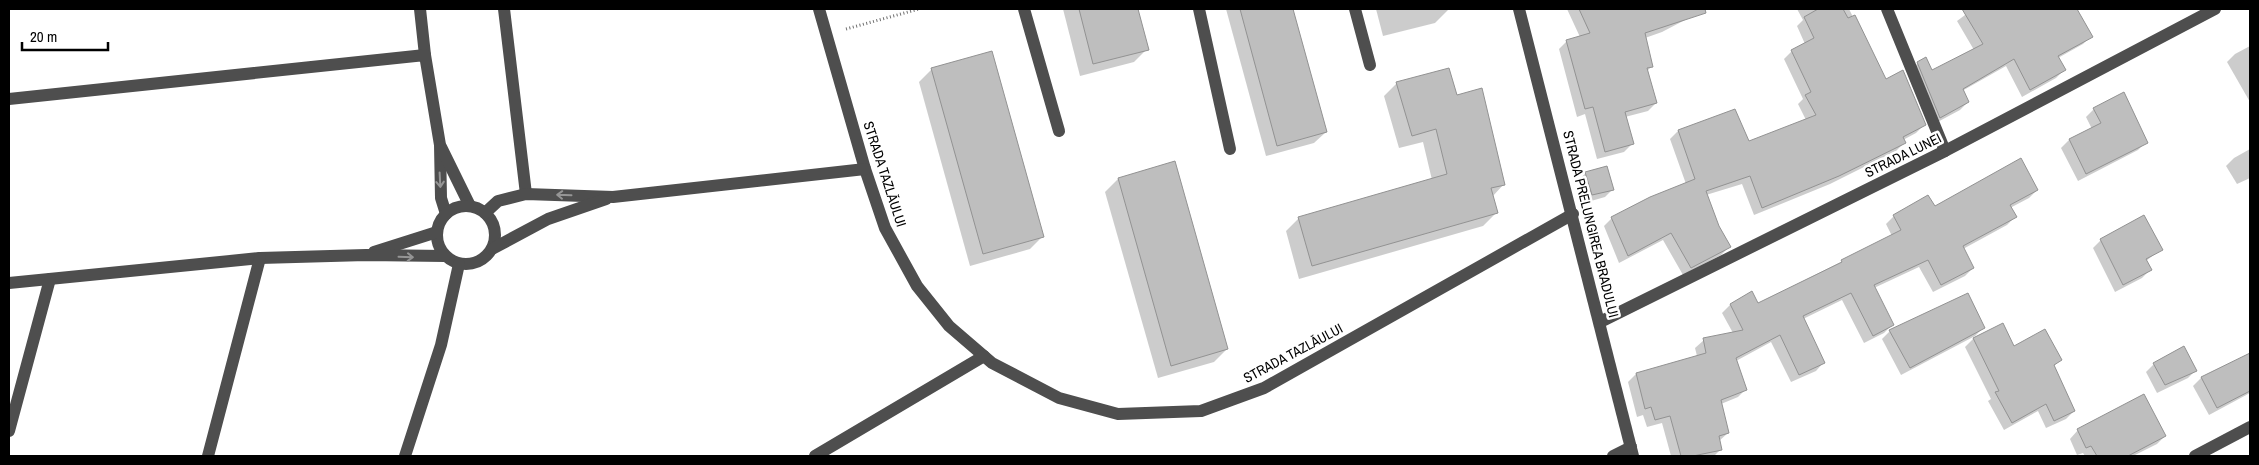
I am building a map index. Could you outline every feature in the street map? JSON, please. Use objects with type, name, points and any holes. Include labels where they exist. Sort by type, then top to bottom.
[{"type":"street","points":[[420,9],[425,55],[440,145],[440,188],[446,214]]},
{"type":"street","points":[[504,9],[526,194]]},
{"type":"street","name":"STRADA TAZLĂULUI","points":[[819,9],[884,228],[917,286],[949,326],[992,363],[1058,398],[1118,414],[1201,411],[1264,388],[1573,214]]},
{"type":"street","points":[[1024,9],[1059,131]]},
{"type":"street","points":[[1199,9],[1230,149]]},
{"type":"street","points":[[1355,9],[1370,65]]},
{"type":"street","name":"STRADA PRELUNGIREA BRADULUI","points":[[1520,9],[1632,452],[1613,456]]},
{"type":"street","points":[[1887,9],[1945,151]]},
{"type":"street","name":"STRADA LUNEI","points":[[1600,322],[1945,151],[2215,9]]},
{"type":"street","points":[[9,99],[425,55]]},
{"type":"street","points":[[440,145],[470,206]]},
{"type":"street","points":[[485,213],[498,201],[526,194],[613,197],[865,169]]},
{"type":"street","points":[[492,249],[548,219],[613,197]]},
{"type":"street","points":[[470,206],[485,213],[495,229],[495,240],[492,249],[484,259],[472,264],[459,264],[445,256],[437,243],[436,232],[446,214],[453,209],[470,206]]},
{"type":"street","points":[[366,255],[436,232]]},
{"type":"street","points":[[9,283],[260,258],[366,255],[445,256]]},
{"type":"street","points":[[208,456],[260,258]]},
{"type":"street","points":[[405,456],[441,345],[459,264]]},
{"type":"street","points":[[9,431],[50,279]]},
{"type":"street","points":[[815,456],[984,356]]},
{"type":"street","points":[[2195,456],[2250,427]]},
{"type":"path","points":[[827,34],[919,9]]},
{"type":"building","points":[[1079,9],[1138,9],[1149,50],[1093,64]]},
{"type":"building","points":[[1240,9],[1293,9],[1327,132],[1277,146]]},
{"type":"building","points":[[1579,9],[1705,9],[1706,13],[1645,33],[1653,67],[1647,68],[1657,103],[1625,112],[1634,144],[1605,152],[1593,107],[1585,109],[1566,40],[1590,33]]},
{"type":"building","points":[[1818,9],[1843,9],[1848,18],[1855,15],[1886,79],[1903,70],[1926,125],[1903,137],[1906,143],[1839,176],[1762,208],[1750,176],[1706,191],[1719,226],[1731,247],[1691,268],[1671,233],[1628,256],[1611,217],[1650,197],[1695,179],[1678,130],[1735,109],[1749,141],[1816,115],[1805,95],[1811,92],[1791,50],[1814,38],[1804,17]]},
{"type":"building","points":[[1962,9],[2077,9],[2093,37],[2058,56],[2066,70],[2030,90],[2014,59],[1963,89],[1969,102],[1940,118],[1917,62],[1926,57],[1932,70],[1983,44]]},
{"type":"building","points":[[992,51],[1044,237],[983,254],[931,68]]},
{"type":"building","points":[[1449,68],[1457,95],[1482,88],[1505,185],[1491,188],[1498,213],[1312,266],[1298,217],[1447,174],[1436,129],[1412,136],[1396,82]]},
{"type":"building","points":[[2124,92],[2148,143],[2086,174],[2069,139],[2101,123],[2093,108]]},
{"type":"building","points":[[2021,158],[2038,190],[2010,205],[2017,217],[1963,246],[1974,268],[1941,285],[1928,260],[1874,285],[1894,325],[1873,336],[1851,293],[1803,316],[1825,363],[1799,375],[1780,335],[1736,358],[1747,390],[1721,400],[1729,433],[1719,436],[1722,450],[1693,456],[1681,456],[1670,416],[1655,420],[1651,407],[1645,409],[1636,373],[1706,353],[1703,338],[1743,330],[1730,304],[1752,291],[1758,303],[1842,262],[1841,260],[1901,230],[1893,215],[1928,195],[1935,206]]},
{"type":"building","points":[[1175,161],[1228,349],[1171,366],[1118,178]]},
{"type":"building","points":[[1607,166],[1614,190],[1592,195],[1585,172]]},
{"type":"building","points":[[2144,215],[2163,250],[2146,259],[2152,270],[2123,285],[2100,239]]},
{"type":"building","points":[[1968,293],[1985,328],[1910,368],[1889,330]]},
{"type":"building","points":[[2003,323],[2014,346],[2045,329],[2062,360],[2054,365],[2075,411],[2054,421],[2046,404],[2012,423],[1995,392],[1999,391],[1973,338]]},
{"type":"building","points":[[2184,346],[2197,371],[2165,385],[2153,363]]},
{"type":"building","points":[[2250,353],[2250,391],[2217,408],[2201,377]]},
{"type":"building","points":[[2144,394],[2166,436],[2128,456],[2097,456],[2091,446],[2086,448],[2077,429]]}]
